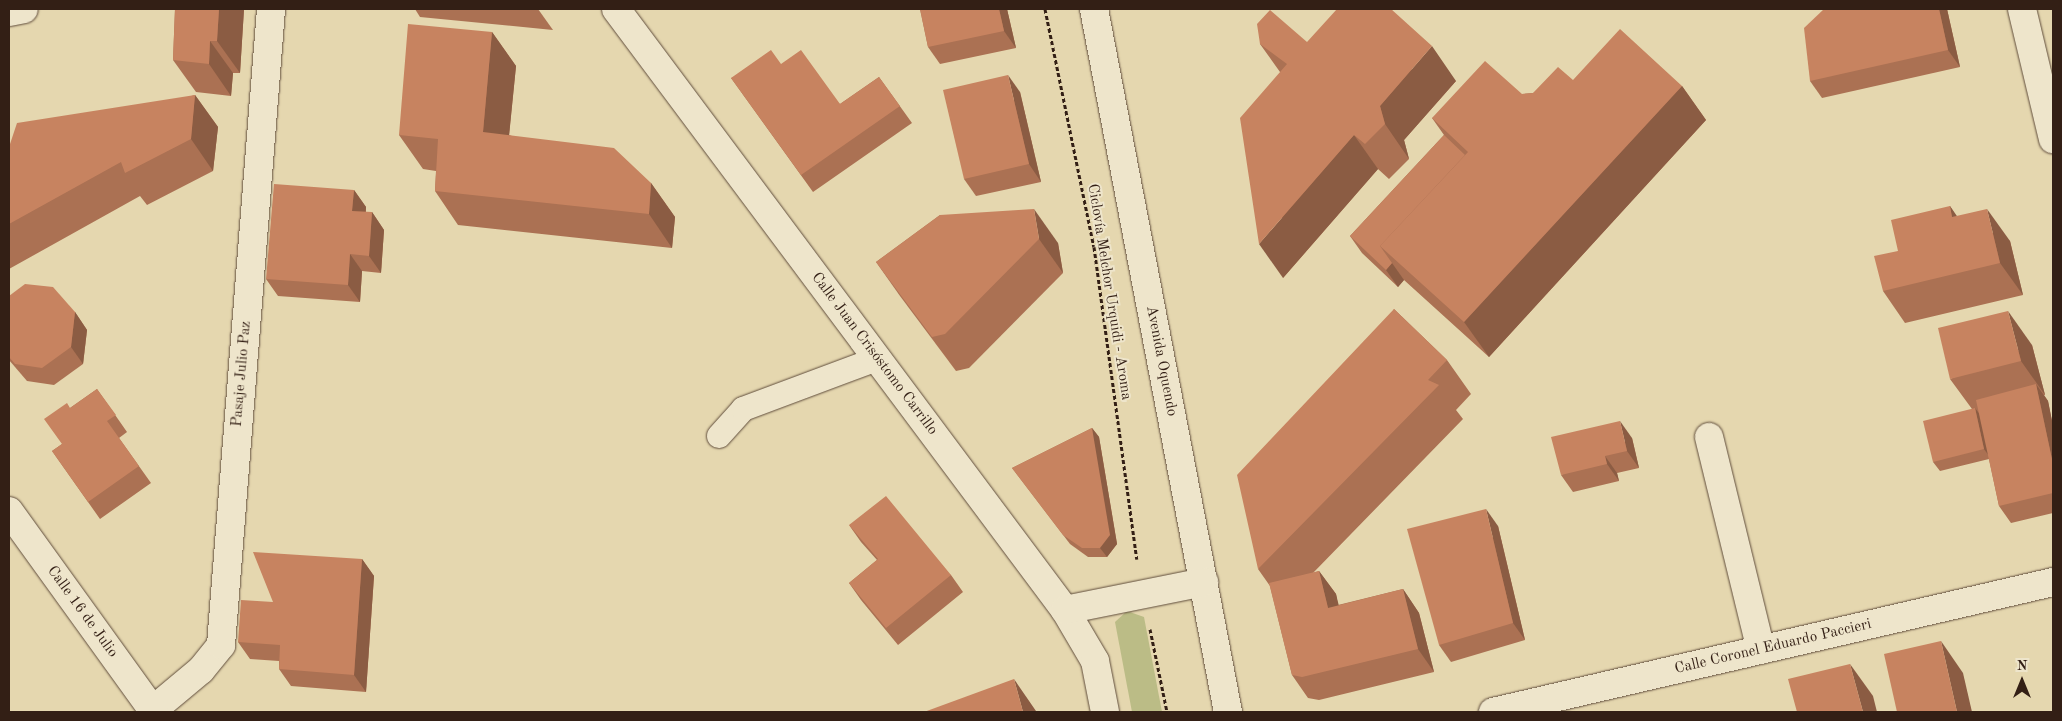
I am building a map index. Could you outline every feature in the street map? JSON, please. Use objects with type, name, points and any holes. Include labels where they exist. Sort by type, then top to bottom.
[{"type":"street","points":[[9,12],[24,9]]},
{"type":"street","name":"Pasaje Julio Paz","points":[[154,711],[202,670],[221,645],[271,9]]},
{"type":"street","name":"Calle Juan Crisóstomo Carrillo","points":[[616,9],[1065,610],[1096,661],[1105,712]]},
{"type":"street","name":"Avenida Oquendo","points":[[1094,9],[1228,712]]},
{"type":"street","points":[[2022,9],[2053,139]]},
{"type":"street","points":[[1709,437],[1760,650]]},
{"type":"street","name":"Calle 16 de Julio","points":[[9,511],[154,711]]},
{"type":"street","points":[[1065,610],[1204,582]]},
{"type":"street","name":"Calle Coronel Eduardo Paccieri","points":[[1493,712],[2053,582]]},
{"type":"lane","points":[[718,436],[743,409],[877,359]]},
{"type":"path","name":"Ciclovía Melchor Urquidi - Aroma","points":[[1045,9],[1094,247],[1136,551]]},
{"type":"path","points":[[1151,634],[1167,712]]},
{"type":"green space","points":[[1127,611],[1144,617],[1162,712],[1132,712],[1115,622]]},
{"type":"building","points":[[175,9],[219,9],[217,41],[210,41],[209,64],[173,60]]},
{"type":"building","points":[[920,9],[999,9],[1004,31],[928,47]]},
{"type":"building","points":[[1337,9],[1391,9],[1432,46],[1380,106],[1385,124],[1365,144],[1354,135],[1259,244],[1240,118],[1287,64],[1260,44],[1257,24],[1270,10],[1307,42]]},
{"type":"building","points":[[1824,9],[1939,9],[1948,50],[1810,81],[1804,28]]},
{"type":"building","points":[[408,24],[492,32],[483,132],[614,148],[651,183],[649,214],[435,191],[438,139],[399,135]]},
{"type":"building","points":[[1620,29],[1682,86],[1464,322],[1380,246],[1468,152],[1432,118],[1485,61],[1522,94],[1533,93],[1558,67],[1573,80]]},
{"type":"building","points":[[771,50],[781,64],[801,50],[840,104],[879,77],[900,106],[801,175],[731,78]]},
{"type":"building","points":[[1008,75],[1029,164],[964,179],[943,90]]},
{"type":"building","points":[[195,95],[191,139],[125,173],[121,162],[9,224],[9,147],[17,123]]},
{"type":"building","points":[[1444,135],[1465,155],[1380,246],[1392,263],[1386,270],[1350,236]]},
{"type":"building","points":[[274,184],[354,190],[352,211],[372,212],[369,256],[350,254],[348,285],[266,279]]},
{"type":"building","points":[[1950,206],[1952,217],[1987,209],[2000,263],[1883,291],[1874,256],[1898,251],[1891,220]]},
{"type":"building","points":[[1034,209],[1039,239],[945,334],[932,337],[876,262],[940,215]]},
{"type":"building","points":[[25,284],[53,287],[75,312],[71,347],[42,368],[15,364],[9,357],[9,296]]},
{"type":"building","points":[[1394,309],[1447,360],[1428,380],[1439,385],[1258,569],[1237,475]]},
{"type":"building","points":[[2008,311],[2021,361],[1950,379],[1938,328]]},
{"type":"building","points":[[2036,384],[2053,464],[2053,493],[1999,506],[1976,400]]},
{"type":"building","points":[[97,389],[116,415],[107,421],[139,466],[88,502],[52,451],[62,444],[44,419],[67,403],[70,408]]},
{"type":"building","points":[[1975,408],[1984,449],[1933,462],[1923,421]]},
{"type":"building","points":[[1620,421],[1627,451],[1605,456],[1607,464],[1561,475],[1551,437]]},
{"type":"building","points":[[1092,428],[1110,535],[1100,548],[1082,548],[1063,535],[1012,468]]},
{"type":"building","points":[[886,496],[951,575],[886,628],[849,583],[878,559],[849,525]]},
{"type":"building","points":[[1486,509],[1513,623],[1439,645],[1407,529]]},
{"type":"building","points":[[253,552],[362,559],[354,675],[279,669],[280,645],[238,642],[241,600],[273,602]]},
{"type":"building","points":[[1319,571],[1328,608],[1403,589],[1418,649],[1302,677],[1292,675],[1269,583]]},
{"type":"building","points":[[1941,641],[1957,712],[1897,712],[1884,654]]},
{"type":"building","points":[[1850,664],[1863,712],[1797,712],[1788,679]]},
{"type":"building","points":[[1014,679],[1023,712],[924,712]]}]
